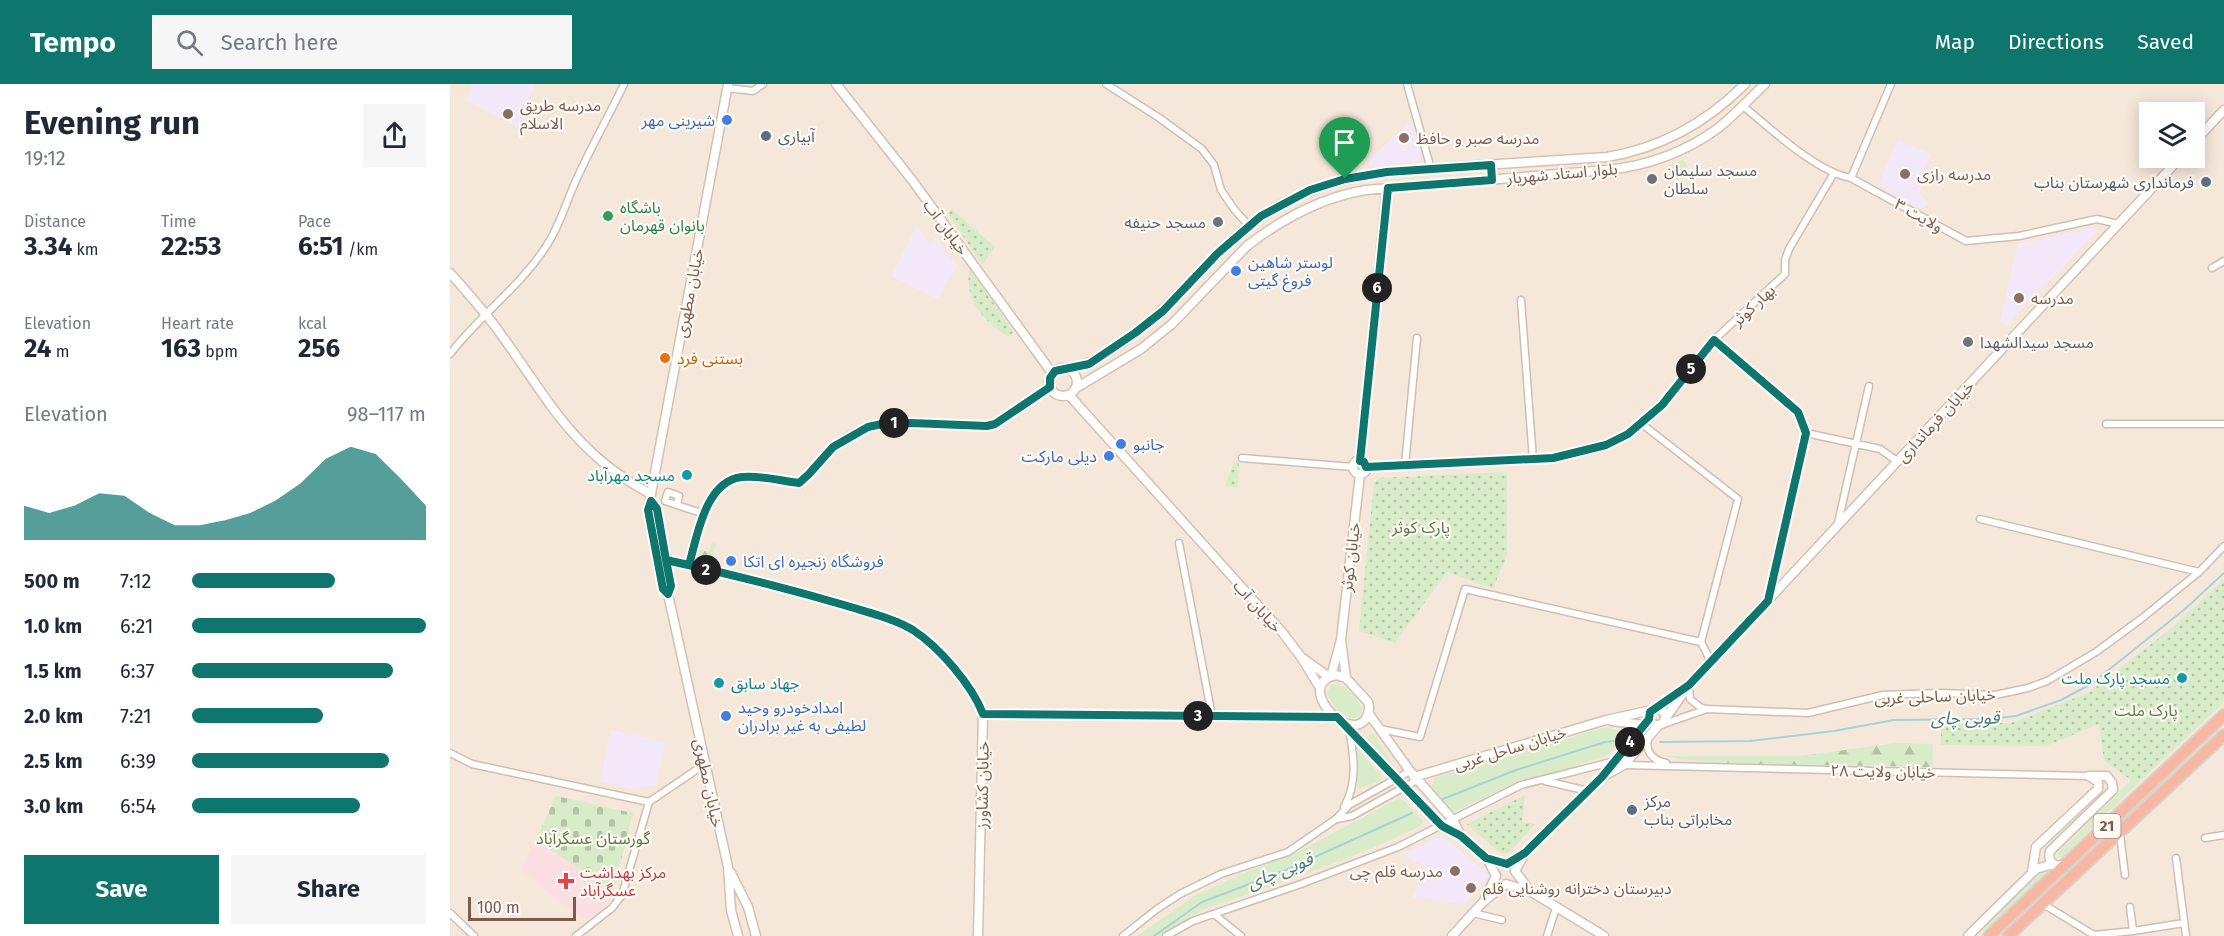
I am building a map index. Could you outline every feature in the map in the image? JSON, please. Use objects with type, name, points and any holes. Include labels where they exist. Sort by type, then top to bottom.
[{"type":"highway","name":"21","points":[[1989,936],[2224,715]]},
{"type":"highway","name":"21","points":[[2008,936],[2224,735]]},
{"type":"main road","name":"خیابان آب","points":[[836,84],[912,180],[1052,374]]},
{"type":"main road","name":"بلوار استاد شهریار","points":[[1066,368],[1089,364],[1135,333],[1163,311],[1218,253],[1249,226],[1287,201],[1328,183],[1372,173],[1607,157],[1640,150],[1666,141],[1697,124],[1745,84]]},
{"type":"main road","name":"بلوار استاد شهریار","points":[[1076,388],[1141,349],[1172,324],[1234,259],[1260,236],[1291,217],[1328,199],[1355,191],[1623,168],[1647,162],[1671,154],[1716,130],[1765,84]]},
{"type":"main road","name":"خیابان مطهری","points":[[728,86],[648,510],[663,589],[668,594],[728,867]]},
{"type":"main road","points":[[1733,96],[1743,106]]},
{"type":"main road","points":[[2205,130],[2224,110]]},
{"type":"main road","points":[[1491,165],[1492,180]]},
{"type":"main road","name":"خیابان فرمانداری","points":[[1602,777],[1624,765],[1661,723],[1689,685],[2171,168]]},
{"type":"main road","name":"خیابان کوثر","points":[[1330,676],[1341,640],[1362,467],[1388,188]]},
{"type":"main road","points":[[1249,226],[1260,236]]},
{"type":"main road","points":[[450,273],[486,314],[577,440],[613,472],[651,498]]},
{"type":"main road","points":[[1066,368],[1076,375],[1076,388],[1069,395],[1060,396],[1050,387],[1052,374],[1058,369],[1066,368]]},
{"type":"main road","name":"خیابان آب","points":[[1069,395],[1282,632],[1320,688]]},
{"type":"main road","points":[[1353,467],[1354,463],[1362,467]]},
{"type":"main road","name":"خیابان مطهری","points":[[651,498],[657,509],[671,586],[668,594]]},
{"type":"main road","name":"خیابان کشاورز","points":[[666,560],[824,599],[875,615],[912,630],[942,656],[969,687],[983,714],[978,936]]},
{"type":"main road","name":"خیابان کوثر","points":[[1341,640],[1346,678]]},
{"type":"main road","name":"خیابان آب","points":[[1301,657],[1330,676]]},
{"type":"main road","points":[[1343,723],[1356,725],[1361,723],[1370,708],[1366,698],[1346,678],[1341,675],[1330,676],[1320,688],[1321,699],[1343,723],[1405,789],[1442,826],[1461,836],[1486,858],[1500,882],[1530,891],[1604,936]]},
{"type":"main road","name":"خیابان فرمانداری","points":[[1507,864],[1525,853],[1602,777],[1650,716],[1689,685]]},
{"type":"main road","points":[[1659,709],[1664,712],[1661,723],[1651,723],[1650,716],[1659,709]]},
{"type":"main road","points":[[1368,714],[1414,776],[1453,820],[1461,836]]},
{"type":"main road","name":"خیابان ساحل غربی","points":[[1414,776],[1606,720],[1650,716]]},
{"type":"main road","name":"خیابان ساحل غربی","points":[[1606,720],[1650,716]]},
{"type":"main road","points":[[1615,761],[1624,765]]},
{"type":"main road","points":[[2035,853],[2036,857],[2041,859],[2049,854],[2052,848],[2112,792],[2112,783],[2107,776],[2089,776]]},
{"type":"main road","points":[[2032,872],[2038,844],[2096,792],[2098,782],[2089,776]]},
{"type":"main road","name":"خیابان فرمانداری","points":[[1515,871],[1525,853]]},
{"type":"main road","points":[[2049,854],[2053,864]]},
{"type":"main road","points":[[1486,858],[1507,864],[1530,891]]},
{"type":"main road","points":[[1484,901],[1499,867],[1507,864]]},
{"type":"main road","points":[[1968,936],[2038,867],[2067,864]]},
{"type":"main road","points":[[728,867],[748,907],[756,936]]},
{"type":"main road","points":[[728,867],[738,936]]},
{"type":"main road","points":[[1452,936],[1484,901],[1513,880],[1515,871]]},
{"type":"main road","points":[[734,920],[734,914],[739,910],[748,911],[750,916]]},
{"type":"street","points":[[450,354],[462,338],[523,277],[547,245],[562,220],[578,176],[624,84]]},
{"type":"street","points":[[728,86],[753,92],[763,84]]},
{"type":"street","points":[[1106,84],[1158,117],[1202,149],[1214,165],[1221,190],[1249,226]]},
{"type":"street","points":[[1407,84],[1431,169]]},
{"type":"street","points":[[1851,178],[1891,84]]},
{"type":"street","name":"ولایت ۳","points":[[1743,106],[1790,144],[1834,173],[1851,178],[1966,241],[2019,236],[2097,219],[2118,224]]},
{"type":"street","name":"بهار کوثر","points":[[1362,467],[1533,460],[1571,455],[1618,440],[1642,424],[1670,397],[1714,340],[1785,274],[1785,260],[1789,249],[1834,173]]},
{"type":"street","points":[[2212,268],[2224,261]]},
{"type":"street","points":[[1521,300],[1533,460]]},
{"type":"street","points":[[1405,465],[1417,338]]},
{"type":"street","points":[[1714,340],[1798,412],[1806,433],[1768,601]]},
{"type":"street","points":[[1837,526],[1869,386]]},
{"type":"street","points":[[689,565],[707,505],[717,492],[733,480],[743,477],[799,483],[833,447],[868,427],[911,423],[987,426],[995,424],[1050,387]]},
{"type":"street","points":[[1642,424],[1738,499],[1701,642],[1711,662]]},
{"type":"street","points":[[2106,424],[2224,424]]},
{"type":"street","points":[[1806,433],[1880,448],[1897,461]]},
{"type":"street","points":[[1242,458],[1353,467]]},
{"type":"street","points":[[677,505],[704,514]]},
{"type":"street","points":[[1980,519],[2199,572]]},
{"type":"street","points":[[1179,543],[1212,716]]},
{"type":"street","name":"خیابان ساحلی غربی","points":[[1661,723],[1707,709],[1808,713],[1883,695],[2010,693],[2047,681],[2096,652],[2199,572],[2224,546]]},
{"type":"street","points":[[1380,729],[1420,737],[1465,589],[1701,642]]},
{"type":"street","points":[[1689,685],[1690,699],[1700,707],[1707,709]]},
{"type":"street","points":[[983,714],[1212,716],[1343,723],[1353,762],[1353,782],[1348,799],[1336,819]]},
{"type":"street","name":"خیابان ولایت ۲۸","points":[[1648,738],[1647,747],[1654,758],[1678,765]]},
{"type":"street","points":[[450,753],[472,764],[649,802]]},
{"type":"street","points":[[1166,936],[1193,921],[1391,850],[1521,786],[1615,761]]},
{"type":"street","points":[[576,936],[612,908],[622,895],[649,802],[705,764]]},
{"type":"street","name":"خیابان ولایت ۲۸","points":[[1624,765],[2089,776]]},
{"type":"street","points":[[1336,819],[1352,816],[1405,789],[1414,776]]},
{"type":"street","points":[[1123,936],[1180,894],[1221,874],[1288,852],[1336,819],[1349,805],[1397,780],[1414,776]]},
{"type":"street","points":[[1541,780],[1588,791]]},
{"type":"street","points":[[2120,834],[2125,875]]},
{"type":"street","points":[[2205,838],[2224,835]]},
{"type":"street","points":[[2176,858],[2186,936]]},
{"type":"street","points":[[2043,904],[2094,935],[2184,923]]},
{"type":"street","points":[[2130,907],[2133,931]]},
{"type":"street","points":[[1547,936],[1556,908]]},
{"type":"street","points":[[450,913],[474,936]]},
{"type":"street","points":[[1473,913],[1502,920]]},
{"type":"street","points":[[1214,914],[1241,936]]},
{"type":"shaded area","points":[[450,84],[2224,84],[2224,936],[450,936]]},
{"type":"shaded area","name":"مدرسه طریق الاسلام","points":[[472,84],[534,84],[519,128],[467,101]]},
{"type":"shaded area","name":"مدرسه صبر و حافظ","points":[[1411,121],[1422,155],[1418,162],[1369,166],[1369,160]]},
{"type":"shaded area","name":"مدرسه رازی","points":[[1898,140],[1931,154],[1923,172],[1928,176],[1919,193],[1929,203],[1923,208],[1878,185]]},
{"type":"shaded area","points":[[917,226],[930,245],[936,238],[957,266],[938,299],[892,276]]},
{"type":"shaded area","name":"مدرسه","points":[[2096,227],[2097,231],[2007,325],[2000,321],[2018,244]]},
{"type":"shaded area","points":[[611,730],[665,742],[656,785],[633,789],[600,782]]},
{"type":"shaded area","name":"مدرسه قلم چی","points":[[1441,835],[1489,875],[1465,904],[1412,897],[1427,867],[1402,854]]},
{"type":"shaded area","name":"مرکز بهداشت عسگرآباد","points":[[536,839],[613,891],[615,896],[592,918],[582,918],[521,870]]},
{"type":"green space","points":[[1683,160],[1688,167],[1686,174],[1667,166]]},
{"type":"green space","points":[[952,209],[995,247],[982,265],[948,213]]},
{"type":"green space","points":[[969,268],[1014,332],[1008,337],[990,323],[977,308],[970,291]]},
{"type":"green space","points":[[1237,461],[1239,463],[1237,487],[1225,486],[1234,463]]},
{"type":"green space","name":"پارک کوثر","points":[[1507,472],[1507,554],[1494,589],[1447,572],[1395,643],[1359,631],[1374,483],[1380,478]]},
{"type":"green space","points":[[712,543],[716,544],[711,562],[693,557],[696,548],[709,552]]},
{"type":"green space","name":"پارک ملت","points":[[2224,579],[2224,702],[2137,784],[2104,761],[2099,724],[2046,746],[1941,745],[1941,722],[2011,723],[2090,692],[2174,626]]},
{"type":"green space","points":[[1331,684],[1346,688],[1354,695],[1362,708],[1360,717],[1349,717],[1336,708],[1327,693]]},
{"type":"green space","points":[[1606,727],[1618,730],[1620,733],[1614,748],[1607,755],[1564,770],[1521,780],[1456,811],[1450,811],[1431,788],[1435,778]]},
{"type":"green space","points":[[1373,733],[1397,771],[1366,737]]},
{"type":"green space","points":[[1896,743],[1933,744],[1932,767],[1747,764],[1665,756],[1801,756]]},
{"type":"green space","points":[[1355,745],[1382,777],[1381,781],[1357,789],[1358,761]]},
{"type":"green space","points":[[2131,780],[2137,784],[2063,857],[2059,857],[2058,853]]},
{"type":"green space","points":[[1525,795],[1522,822],[1535,824],[1509,853],[1501,854],[1467,824]]},
{"type":"green space","name":"گورستان عسگرآباد","points":[[556,796],[633,813],[613,891],[536,840]]},
{"type":"green space","points":[[1399,798],[1423,821],[1421,826],[1342,860],[1207,908],[1160,936],[1137,936],[1196,895],[1241,874],[1292,855]]},
{"type":"green space","points":[[2041,873],[2047,874],[1983,930],[1992,918]]},
{"type":"waterway","name":"قوبی چای","points":[[1660,742],[1750,741],[1834,731],[1894,720],[1988,719],[2016,716],[2061,700],[2091,684],[2185,609],[2224,573]]},
{"type":"waterway","name":"قوبی چای","points":[[1443,799],[1516,770],[1614,741]]},
{"type":"waterway","name":"قوبی چای","points":[[1154,936],[1202,902],[1286,870],[1412,813]]},
{"type":"place","name":"مدرسه طریق الاسلام","points":[[508,114]]},
{"type":"place","name":"شیرینی مهر","points":[[727,120]]},
{"type":"place","name":"آبیاری","points":[[766,136]]},
{"type":"place","name":"مدرسه صبر و حافظ","points":[[1404,138]]},
{"type":"place","name":"مدرسه رازی","points":[[1905,174]]},
{"type":"place","name":"مسجد سلیمان سلطان","points":[[1652,179]]},
{"type":"place","name":"فرمانداری شهرستان بناب","points":[[2206,182]]},
{"type":"place","name":"باشگاه بانوان قهرمان","points":[[608,216]]},
{"type":"place","name":"مسجد حنیفه","points":[[1218,222]]},
{"type":"place","name":"لوستر شاهین فروغ گیتی","points":[[1236,271]]},
{"type":"place","name":"مدرسه","points":[[2019,298]]},
{"type":"place","name":"مسجد سیدالشهدا","points":[[1968,342]]},
{"type":"place","name":"بستنی فرد","points":[[665,358]]},
{"type":"place","name":"جانبو","points":[[1121,444]]},
{"type":"place","name":"دیلی مارکت","points":[[1109,456]]},
{"type":"place","name":"مسجد مهرآباد","points":[[687,475]]},
{"type":"place","name":"فروشگاه زنجیره ای اتکا","points":[[731,561]]},
{"type":"place","name":"مسجد پارک ملت","points":[[2182,678]]},
{"type":"place","name":"جهاد سابق","points":[[719,683]]},
{"type":"place","name":"امدادخودرو وحید لطیفی به غیر برادران","points":[[726,716]]},
{"type":"place","name":"مرکز مخابراتی بناب","points":[[1632,810]]},
{"type":"place","name":"مدرسه قلم چی","points":[[1455,871]]},
{"type":"place","name":"مرکز بهداشت عسگرآباد","points":[[566,881]]},
{"type":"place","name":"دبیرستان دخترانه روشنایی قلم","points":[[1471,888]]},
{"type":"route","points":[[1345,179],[1310,190],[1261,216],[1218,253],[1163,311],[1097,360],[1083,366],[1055,371],[1050,378],[1050,387],[1000,422],[987,426],[911,423],[875,425],[858,431],[833,447],[799,483],[743,477],[733,480],[724,485],[707,505],[689,565],[666,560],[657,509],[651,501],[648,510],[663,589],[668,594],[671,586],[666,560],[824,599],[883,618],[912,630],[942,656],[969,687],[983,714],[1337,717],[1442,826],[1461,836],[1486,858],[1507,864],[1525,853],[1602,777],[1649,719],[1650,712],[1689,685],[1768,601],[1806,433],[1798,412],[1714,340],[1662,405],[1628,434],[1606,445],[1571,455],[1533,460],[1366,467],[1364,462],[1360,461],[1388,188],[1492,180],[1491,165],[1387,172],[1345,179]]}]
